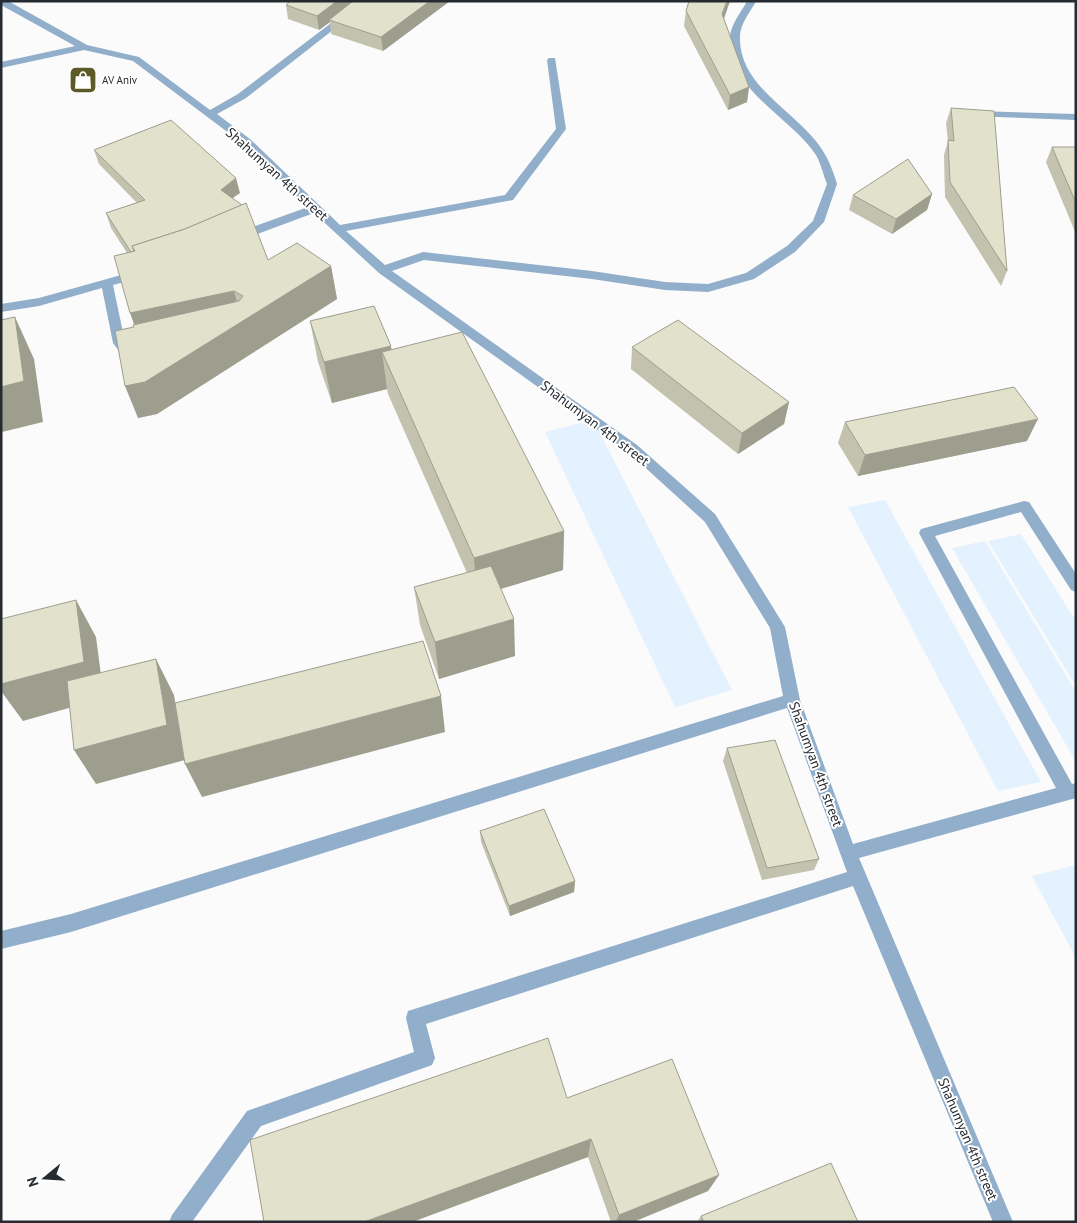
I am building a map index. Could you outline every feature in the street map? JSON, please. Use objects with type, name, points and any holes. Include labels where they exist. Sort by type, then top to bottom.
[{"type":"street","name":"Shahumyan 4th street","points":[[1,1],[84,47],[136,59],[246,142],[383,270],[632,448],[710,518],[777,627],[792,700],[857,877],[1003,1222]]},
{"type":"street","points":[[210,114],[242,96],[366,1]]},
{"type":"street","points":[[383,270],[422,256],[592,275],[665,286],[708,288],[750,276],[791,249],[818,222],[832,184],[821,156],[796,126],[758,91],[739,60],[735,35],[752,1]]},
{"type":"street","points":[[1,65],[84,47]]},
{"type":"street","points":[[337,229],[509,198],[561,129],[552,60]]},
{"type":"street","points":[[966,114],[1076,117]]},
{"type":"street","points":[[223,243],[316,208]]},
{"type":"street","points":[[1,308],[39,302],[153,269]]},
{"type":"street","points":[[106,284],[119,343],[126,352],[133,352]]},
{"type":"street","points":[[848,853],[1072,792],[926,533],[1024,506],[1076,586]]},
{"type":"street","points":[[1,940],[71,923],[792,700]]},
{"type":"street","points":[[179,1222],[254,1118],[425,1058],[415,1018],[857,877]]},
{"type":"shaded area","points":[[593,420],[732,690],[675,707],[545,432]]},
{"type":"shaded area","points":[[885,500],[1041,782],[998,791],[848,507]]},
{"type":"shaded area","points":[[1021,534],[1076,621],[1076,686],[988,541]]},
{"type":"shaded area","points":[[985,541],[1076,692],[1076,762],[952,548]]},
{"type":"shaded area","points":[[1076,865],[1076,958],[1032,876]]},
{"type":"building","points":[[290,1],[337,1],[317,16],[286,5]]},
{"type":"building","points":[[353,1],[430,1],[381,37],[329,20]]},
{"type":"building","points":[[689,1],[727,1],[722,14],[749,87],[730,95],[686,11]]},
{"type":"building","points":[[951,108],[994,111],[1007,271],[950,182],[948,140],[954,141]]},
{"type":"building","points":[[171,120],[236,178],[221,190],[242,205],[185,229],[132,246],[134,252],[131,252],[106,213],[145,200],[94,150]]},
{"type":"building","points":[[1052,147],[1076,147],[1076,203]]},
{"type":"building","points":[[908,159],[932,194],[896,219],[853,195]]},
{"type":"building","points":[[246,203],[268,260],[297,243],[331,266],[145,382],[125,386],[115,331],[134,327],[133,325],[239,301],[243,296],[234,291],[130,313],[114,256],[135,251],[132,246],[185,229]]},
{"type":"building","points":[[374,306],[391,346],[324,362],[310,321]]},
{"type":"building","points":[[15,317],[24,381],[1,387],[1,320]]},
{"type":"building","points":[[678,320],[789,402],[742,433],[632,347]]},
{"type":"building","points":[[462,332],[564,531],[474,558],[382,352]]},
{"type":"building","points":[[1014,387],[1038,419],[865,455],[845,422]]},
{"type":"building","points":[[491,566],[514,619],[435,642],[414,587]]},
{"type":"building","points":[[76,600],[84,662],[1,684],[1,619]]},
{"type":"building","points":[[423,641],[441,696],[185,764],[175,703]]},
{"type":"building","points":[[156,659],[167,725],[74,750],[67,681]]},
{"type":"building","points":[[775,740],[819,859],[767,868],[727,748]]},
{"type":"building","points":[[544,809],[575,881],[509,906],[480,831]]},
{"type":"building","points":[[548,1038],[567,1098],[672,1059],[719,1175],[619,1215],[591,1139],[364,1222],[264,1222],[250,1140]]},
{"type":"building","points":[[831,1163],[858,1222],[704,1222],[701,1216]]},
{"type":"place","name":"AV Aniv","points":[[83,80]]}]
